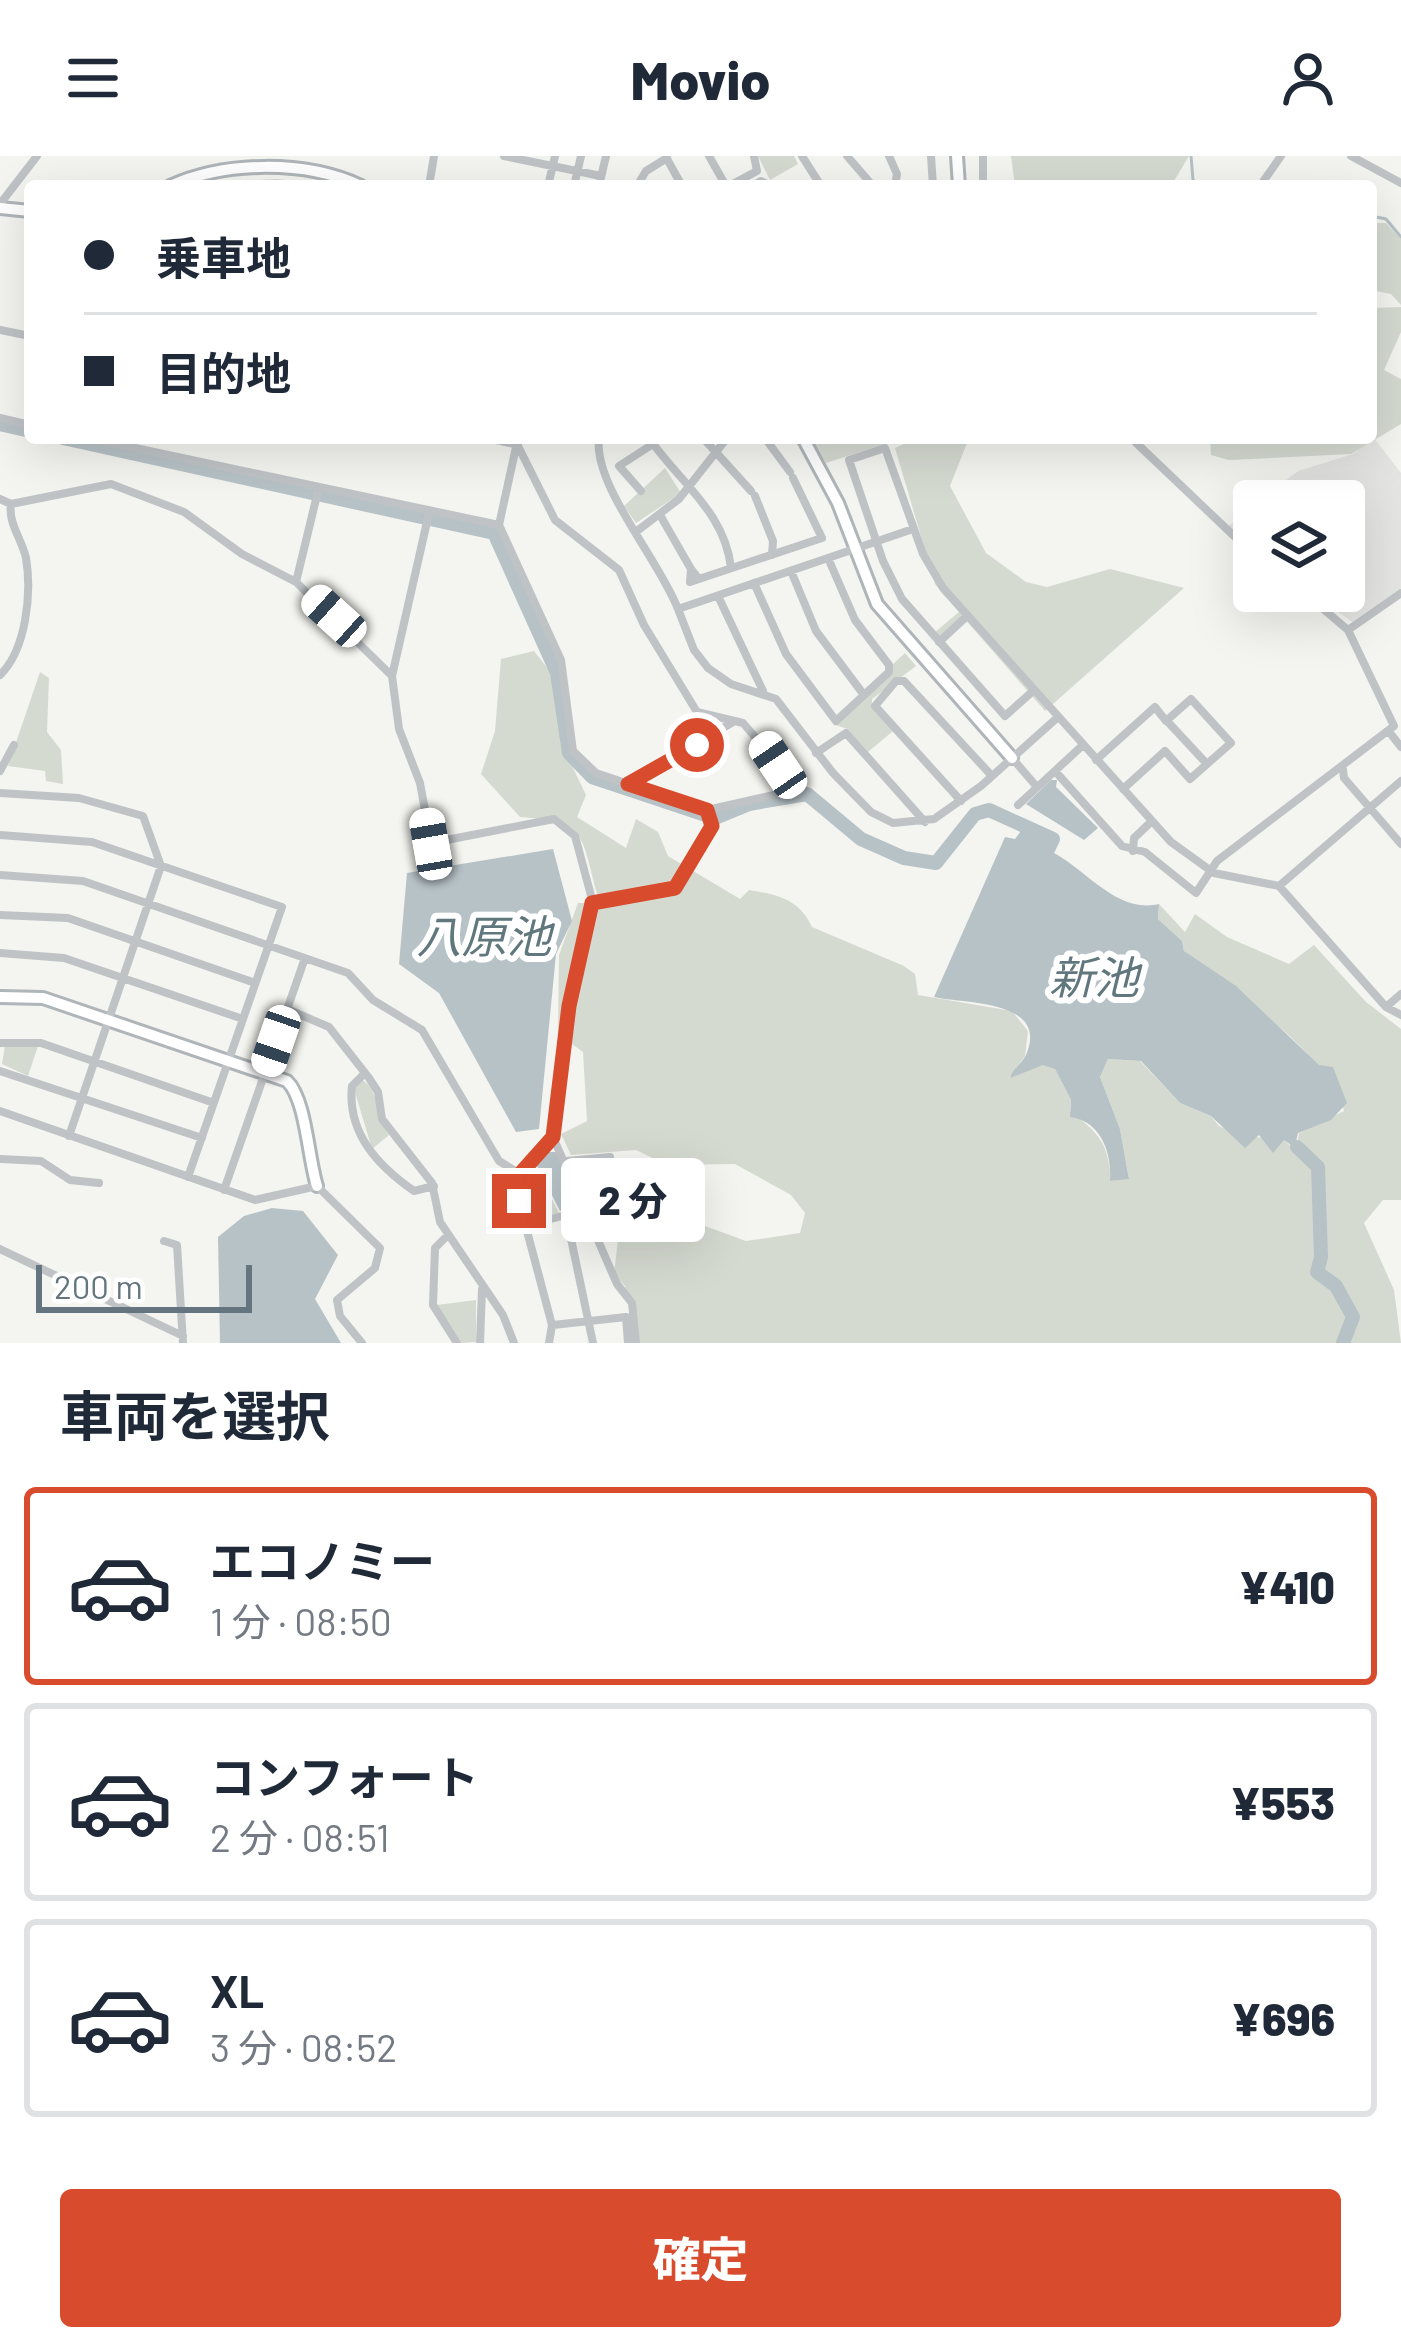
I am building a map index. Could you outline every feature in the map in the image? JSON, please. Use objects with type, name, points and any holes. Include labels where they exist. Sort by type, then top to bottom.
[{"type":"street","points":[[0,206],[38,156]]},
{"type":"street","points":[[575,180],[581,156]]},
{"type":"street","points":[[740,180],[757,171],[754,156]]},
{"type":"street","points":[[847,156],[868,180]]},
{"type":"street","points":[[1351,156],[1401,183]]},
{"type":"street","points":[[511,157],[554,161],[598,180]]},
{"type":"street","points":[[641,180],[666,157]]},
{"type":"street","points":[[186,180],[210,171],[289,169],[349,180]]},
{"type":"street","points":[[114,444],[318,491],[499,525]]},
{"type":"street","points":[[517,444],[499,525],[561,661],[573,751],[596,773],[707,810],[800,789],[743,723],[697,712],[644,625],[619,570],[555,520],[519,444]]},
{"type":"street","points":[[600,444],[603,481],[637,531],[694,650],[708,668],[731,684],[764,692],[784,707],[816,752],[879,818],[902,825],[925,822],[961,801],[1058,717]]},
{"type":"street","points":[[641,491],[620,466],[630,463],[648,444]]},
{"type":"street","points":[[653,444],[715,514],[736,567]]},
{"type":"street","points":[[708,444],[753,493],[776,553]]},
{"type":"street","points":[[637,531],[688,487],[720,444]]},
{"type":"street","points":[[754,583],[785,654],[836,721],[890,671],[855,620],[816,540],[792,475],[769,444]]},
{"type":"street","points":[[806,444],[838,503],[853,550],[887,620],[1037,787]]},
{"type":"street","points":[[1137,444],[1233,536]]},
{"type":"street","points":[[1034,691],[1005,716],[902,599],[876,542],[849,460],[885,448],[913,529],[937,579],[1152,821],[1208,870],[1279,886],[1386,1007],[1401,1016]]},
{"type":"street","points":[[0,499],[11,504],[111,484],[184,512],[242,554],[296,582],[392,676]]},
{"type":"street","points":[[296,582],[318,491]]},
{"type":"street","points":[[0,675],[14,661],[26,605],[26,558],[11,504]]},
{"type":"street","points":[[429,513],[392,676],[399,729],[420,783],[431,844],[554,819],[575,836],[592,903],[569,1006],[553,1137],[520,1174],[519,1201],[552,1325],[549,1343]]},
{"type":"street","points":[[660,515],[692,569],[691,582],[816,540]]},
{"type":"street","points":[[678,609],[913,529]]},
{"type":"street","points":[[790,571],[823,642],[864,695]]},
{"type":"street","points":[[1348,630],[1401,593]]},
{"type":"street","points":[[718,596],[764,692]]},
{"type":"street","points":[[1055,771],[1122,846],[1145,852],[1196,893],[1208,870],[1315,784],[1343,770],[1390,733],[1394,720],[1348,630],[1327,612]]},
{"type":"street","points":[[939,642],[968,616]]},
{"type":"street","points":[[961,801],[875,706],[896,680],[904,681],[992,776]]},
{"type":"street","points":[[1123,789],[1166,751],[1190,778],[1231,743],[1191,699],[1166,721]]},
{"type":"street","points":[[1096,760],[1155,707],[1207,764]]},
{"type":"street","points":[[628,784],[733,722]]},
{"type":"street","points":[[816,752],[846,733],[925,822]]},
{"type":"street","points":[[1390,733],[1401,747]]},
{"type":"street","points":[[0,771],[14,745]]},
{"type":"street","points":[[1018,805],[1083,745]]},
{"type":"street","points":[[1343,770],[1401,844]]},
{"type":"street","points":[[1279,886],[1401,781]]},
{"type":"street","points":[[0,794],[79,798],[143,817],[161,866],[69,1136]]},
{"type":"street","points":[[592,903],[675,888],[712,826],[707,810]]},
{"type":"street","points":[[1133,851],[1134,838],[1152,821]]},
{"type":"street","points":[[0,835],[82,840],[281,907],[188,1177]]},
{"type":"street","points":[[0,874],[74,879],[352,975],[373,1000],[422,1030],[499,1161],[520,1174]]},
{"type":"street","points":[[0,914],[68,918],[255,983]]},
{"type":"street","points":[[0,953],[46,954],[243,1019]]},
{"type":"street","points":[[224,1190],[305,958]]},
{"type":"street","points":[[1386,1007],[1401,994]]},
{"type":"street","points":[[0,997],[43,998],[291,1084],[316,1186],[380,1248],[375,1268],[337,1300],[340,1316],[362,1343]]},
{"type":"street","points":[[287,1009],[329,1027],[378,1091],[382,1119],[434,1186],[436,1215],[502,1315],[514,1343]]},
{"type":"street","points":[[0,1042],[29,1040],[214,1103]]},
{"type":"street","points":[[0,1071],[202,1138]]},
{"type":"street","points":[[365,1073],[354,1082],[351,1097],[368,1150],[414,1191],[434,1186]]},
{"type":"street","points":[[0,1112],[255,1200],[316,1186]]},
{"type":"street","points":[[553,1137],[617,1284],[632,1303],[632,1343]]},
{"type":"street","points":[[567,1161],[610,1156]]},
{"type":"street","points":[[0,1159],[41,1161],[70,1180],[99,1183]]},
{"type":"street","points":[[528,1225],[566,1215],[593,1343]]},
{"type":"street","points":[[448,1235],[435,1248],[433,1305],[457,1343]]},
{"type":"street","points":[[164,1241],[177,1245],[183,1340]]},
{"type":"street","points":[[0,1249],[183,1340]]},
{"type":"street","points":[[480,1343],[482,1288]]},
{"type":"street","points":[[552,1325],[626,1316],[632,1343]]},
{"type":"shaded area","points":[[758,156],[794,156],[798,164],[770,180]]},
{"type":"shaded area","points":[[1011,156],[1189,156],[1175,180],[1014,180]]},
{"type":"shaded area","points":[[1377,223],[1386,223],[1401,239],[1401,305],[1391,294],[1377,291]]},
{"type":"shaded area","points":[[1401,307],[1401,332],[1384,370],[1401,379],[1401,424],[1377,438],[1377,308]]},
{"type":"shaded area","points":[[1377,442],[1401,473],[1401,588],[1352,622],[1338,612],[1365,612],[1365,480],[1286,480],[1298,471]]},
{"type":"shaded area","points":[[813,444],[885,444],[826,463]]},
{"type":"shaded area","points":[[967,444],[950,486],[986,553],[1026,582],[1047,587],[1110,569],[1184,588],[1045,711],[963,617],[939,639],[934,633],[959,612],[935,584],[895,448]]},
{"type":"shaded area","points":[[1210,444],[1368,444],[1351,454],[1229,460],[1211,455]]},
{"type":"shaded area","points":[[665,468],[681,493],[636,523],[624,506]]},
{"type":"shaded area","points":[[534,651],[564,689],[566,753],[586,795],[577,817],[626,848],[636,819],[658,832],[668,856],[740,899],[749,890],[786,900],[801,910],[812,927],[904,966],[915,974],[918,995],[1012,1011],[1028,1031],[1025,1056],[1009,1078],[1043,1064],[1055,1069],[1071,1100],[1070,1111],[1104,1147],[1111,1181],[1129,1178],[1120,1129],[1100,1077],[1108,1059],[1140,1061],[1180,1103],[1211,1116],[1219,1126],[1237,1135],[1284,1140],[1296,1151],[1299,1133],[1344,1111],[1320,1068],[1299,1046],[1184,951],[1182,941],[1158,919],[1159,904],[1185,932],[1195,914],[1227,937],[1289,964],[1314,945],[1366,1002],[1401,1029],[1401,1200],[1383,1200],[1364,1223],[1394,1290],[1401,1343],[637,1343],[625,1286],[614,1274],[620,1222],[675,1215],[746,1241],[800,1233],[805,1213],[791,1195],[735,1164],[667,1165],[636,1150],[571,1155],[561,1134],[587,1121],[583,1052],[558,1034],[559,955],[578,903],[600,903],[580,838],[560,824],[520,817],[481,774],[495,731],[501,659]]},
{"type":"shaded area","points":[[905,653],[916,666],[872,699],[872,708],[893,731],[868,752],[848,729],[835,725],[893,673],[893,664]]},
{"type":"shaded area","points":[[40,672],[49,678],[47,732],[61,750],[63,784],[46,781],[45,771],[8,766]]},
{"type":"shaded area","points":[[5,1045],[38,1046],[28,1076],[2,1064]]},
{"type":"shaded area","points":[[362,1080],[372,1090],[389,1135],[372,1149],[354,1089]]},
{"type":"shaded area","points":[[534,1164],[559,1213],[532,1220],[524,1194]]},
{"type":"shaded area","points":[[476,1300],[476,1342],[462,1343],[437,1305]]},
{"type":"water","points":[[1051,780],[1057,780],[1056,787],[1098,828],[1084,840],[1026,804]]},
{"type":"water","name":"新池","points":[[1021,831],[1055,843],[1052,852],[1115,896],[1143,905],[1159,904],[1158,919],[1182,941],[1184,951],[1236,986],[1319,1065],[1333,1067],[1347,1103],[1331,1120],[1298,1133],[1296,1142],[1312,1152],[1307,1157],[1284,1140],[1273,1153],[1259,1135],[1245,1148],[1211,1116],[1180,1103],[1141,1061],[1108,1059],[1100,1077],[1120,1129],[1129,1179],[1110,1181],[1102,1140],[1090,1125],[1070,1117],[1071,1100],[1055,1069],[1043,1065],[1010,1078],[1026,1055],[1030,1037],[1026,1023],[1000,1008],[934,997],[1005,837],[1015,839]]},
{"type":"water","name":"八原池","points":[[553,849],[572,921],[556,954],[539,1129],[516,1132],[439,993],[399,964],[407,873]]},
{"type":"water","points":[[549,1152],[556,1152],[581,1206],[560,1211],[537,1166]]},
{"type":"water","points":[[272,1208],[303,1211],[338,1255],[315,1299],[341,1343],[220,1343],[218,1237],[244,1216]]},
{"type":"waterway","points":[[1191,156],[1193,180]]},
{"type":"waterway","points":[[1377,217],[1386,219],[1401,237]]},
{"type":"waterway","points":[[0,424],[24,430]]},
{"type":"waterway","points":[[90,444],[494,533],[557,673],[569,753],[592,777],[715,818],[749,804],[807,794],[861,839],[904,858],[936,863],[975,814],[989,810],[1053,839],[1044,858]]},
{"type":"waterway","name":"新池","points":[[1297,1147],[1318,1167],[1321,1257],[1317,1272],[1336,1286],[1353,1317],[1343,1343]]},
{"type":"route","points":[[519,1201],[520,1174],[553,1137],[569,1006],[592,903],[675,888],[712,826],[707,810],[628,784],[697,745]]}]
